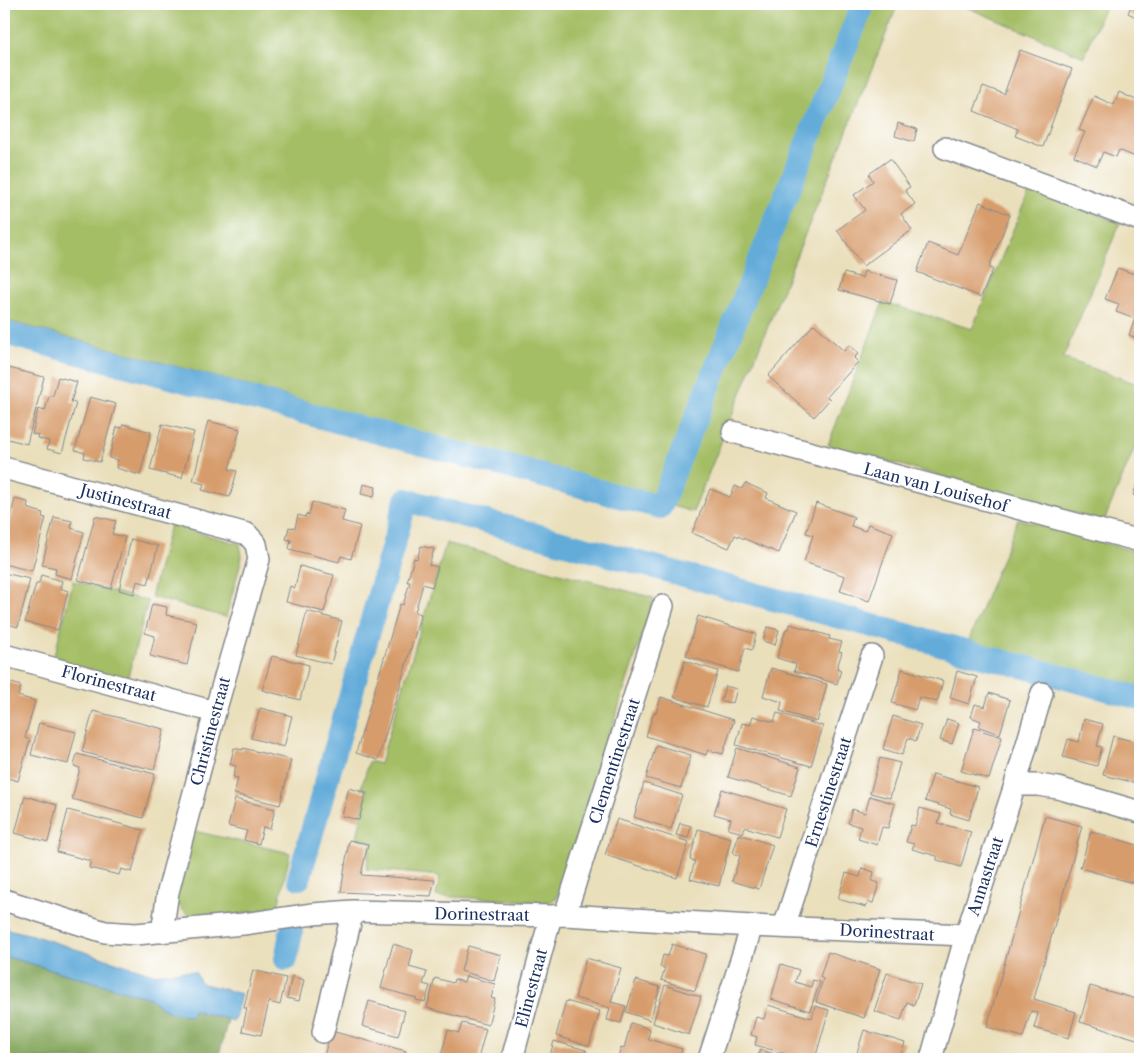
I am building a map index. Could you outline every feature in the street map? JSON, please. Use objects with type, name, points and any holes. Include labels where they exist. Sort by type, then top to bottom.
[{"type":"street","points":[[946,148],[1140,220]]},
{"type":"street","name":"Laan van Louisehof","points":[[733,432],[1140,542]]},
{"type":"street","name":"Justinestraat","points":[[4,468],[247,534]]},
{"type":"street","name":"Christinestraat","points":[[162,932],[168,892],[214,712],[259,559],[256,544],[247,534]]},
{"type":"street","name":"Clementinestraat","points":[[558,916],[663,606]]},
{"type":"street","name":"Florinestraat","points":[[4,654],[214,712]]},
{"type":"street","name":"Ernestinestraat","points":[[784,927],[872,656]]},
{"type":"street","name":"Annastraat","points":[[931,1059],[966,935],[1015,785],[1042,693]]},
{"type":"street","points":[[1015,785],[1038,785],[1058,788],[1140,812]]},
{"type":"street","name":"Dorinestraat","points":[[4,900],[105,932],[136,934],[353,911],[558,916],[966,935]]},
{"type":"street","points":[[323,1032],[353,911]]},
{"type":"street","name":"Elinestraat","points":[[512,1059],[558,916]]},
{"type":"street","points":[[709,1059],[752,926]]},
{"type":"green space","points":[[4,4],[898,4],[693,512],[404,431],[316,404],[4,320]]},
{"type":"green space","points":[[959,4],[1106,4],[1084,57]]},
{"type":"green space","points":[[1030,189],[1120,223],[1063,358],[1140,385],[1140,435],[1104,521],[828,445],[883,302],[972,329]]},
{"type":"green space","points":[[1018,519],[1140,553],[1140,684],[1136,693],[967,645]]},
{"type":"green space","points":[[170,525],[240,544],[242,557],[226,617],[151,597]]},
{"type":"green space","points":[[446,543],[654,598],[557,897],[550,902],[436,896],[440,876],[366,869],[371,842],[357,838],[367,790],[361,789],[369,761],[380,764]]},
{"type":"green space","points":[[73,581],[148,601],[127,680],[53,660]]},
{"type":"green space","points":[[190,830],[290,853],[278,907],[211,917],[200,917],[183,911],[175,899]]},
{"type":"green space","points":[[4,956],[150,998],[164,1009],[173,1013],[191,1016],[193,1010],[228,1019],[218,1059],[4,1059]]},
{"type":"water","points":[[4,928],[32,935],[153,974],[182,971],[195,972],[201,983],[241,994],[234,1021],[193,1010],[191,1016],[173,1013],[164,1009],[150,998],[4,956]]},
{"type":"building","points":[[1132,4],[1140,4],[1140,19],[1128,13]]},
{"type":"building","points":[[1020,50],[1072,69],[1043,147],[1015,136],[1018,129],[974,111],[983,86],[1004,94]]},
{"type":"building","points":[[1119,92],[1140,102],[1140,159],[1119,150],[1116,157],[1103,152],[1097,166],[1074,156],[1085,132],[1079,130],[1094,96],[1114,105]]},
{"type":"building","points":[[898,123],[917,129],[914,142],[895,136]]},
{"type":"building","points":[[890,159],[910,187],[905,190],[915,204],[901,214],[912,230],[863,266],[837,230],[865,210],[854,195],[873,181],[869,174]]},
{"type":"building","points":[[980,202],[1010,215],[989,267],[993,269],[981,297],[917,272],[928,243],[958,255]]},
{"type":"building","points":[[1118,268],[1134,274],[1135,270],[1140,272],[1140,340],[1129,335],[1135,319],[1116,312],[1119,304],[1105,299]]},
{"type":"building","points":[[864,271],[897,280],[890,304],[839,290],[844,273],[862,278]]},
{"type":"building","points":[[814,324],[844,351],[849,345],[859,353],[854,358],[858,362],[827,397],[830,399],[814,417],[768,376]]},
{"type":"building","points":[[9,368],[44,377],[27,444],[4,438],[4,375],[7,376]]},
{"type":"building","points":[[58,377],[77,382],[71,402],[76,403],[62,453],[47,449],[49,441],[37,438],[38,435],[32,434],[38,409],[45,411],[49,396],[53,396]]},
{"type":"building","points":[[90,397],[116,404],[100,462],[84,458],[85,453],[75,450]]},
{"type":"building","points":[[208,421],[240,429],[229,469],[237,471],[230,497],[202,490],[204,484],[193,481]]},
{"type":"building","points":[[123,424],[151,432],[140,475],[116,468],[118,460],[109,458],[117,427],[122,428]]},
{"type":"building","points":[[162,424],[194,432],[182,478],[150,470]]},
{"type":"building","points":[[1140,478],[1140,498],[1133,495]]},
{"type":"building","points":[[745,483],[768,493],[766,498],[796,511],[779,553],[735,535],[729,548],[692,533],[710,489],[730,497],[735,486],[742,489]]},
{"type":"building","points":[[363,484],[376,487],[374,497],[361,494]]},
{"type":"building","points":[[15,499],[28,502],[27,508],[43,513],[42,517],[46,518],[32,571],[4,564],[4,543]]},
{"type":"building","points":[[312,502],[345,510],[342,521],[360,526],[351,559],[341,556],[339,562],[289,549],[291,540],[286,539],[289,527],[295,528],[298,515],[305,517],[306,514],[309,515]]},
{"type":"building","points":[[816,503],[854,517],[851,526],[865,531],[868,524],[893,533],[869,601],[840,591],[845,576],[804,562],[813,535],[806,533]]},
{"type":"building","points":[[95,516],[116,521],[112,534],[125,537],[111,589],[78,580]]},
{"type":"building","points":[[54,517],[72,521],[71,528],[84,532],[72,579],[55,574],[56,568],[42,565]]},
{"type":"building","points":[[131,539],[158,546],[148,584],[137,581],[134,594],[119,590]]},
{"type":"building","points":[[421,546],[434,549],[429,565],[438,567],[432,587],[423,584],[415,612],[421,614],[378,760],[356,753],[400,604],[403,605],[410,582],[407,582],[414,558],[417,559]]},
{"type":"building","points":[[300,566],[334,575],[324,612],[286,602],[290,586],[295,588]]},
{"type":"building","points":[[4,573],[30,579],[18,627],[4,623]]},
{"type":"building","points":[[41,575],[62,581],[60,588],[68,591],[58,630],[25,622],[36,584],[39,584]]},
{"type":"building","points":[[152,604],[167,607],[166,615],[197,622],[187,665],[150,656],[155,636],[145,633]]},
{"type":"building","points":[[307,611],[342,621],[331,664],[296,655]]},
{"type":"building","points":[[698,616],[756,634],[752,650],[745,648],[738,672],[686,656]]},
{"type":"building","points":[[790,624],[830,636],[829,639],[842,642],[839,651],[842,652],[837,668],[841,670],[837,684],[794,671],[796,664],[777,658],[786,629],[789,629]]},
{"type":"building","points":[[767,627],[779,630],[775,645],[763,641]]},
{"type":"building","points":[[272,656],[309,665],[300,700],[262,690]]},
{"type":"building","points":[[685,661],[718,671],[707,707],[674,697]]},
{"type":"building","points":[[771,668],[827,684],[817,722],[780,711],[782,702],[763,696]]},
{"type":"building","points":[[902,669],[943,681],[937,702],[919,697],[915,710],[892,703]]},
{"type":"building","points":[[957,671],[977,677],[969,704],[950,698]]},
{"type":"building","points":[[5,681],[21,686],[18,696],[35,701],[25,738],[30,740],[18,781],[4,777]]},
{"type":"building","points":[[725,686],[737,689],[733,703],[721,701]]},
{"type":"building","points":[[989,693],[1010,700],[1000,734],[979,727],[981,721],[971,717],[975,704],[985,707]]},
{"type":"building","points":[[661,697],[734,720],[723,754],[708,750],[706,755],[646,736]]},
{"type":"building","points":[[260,708],[292,716],[284,747],[251,738]]},
{"type":"building","points":[[93,711],[164,729],[154,770],[82,752]]},
{"type":"building","points":[[777,713],[823,726],[811,766],[736,745],[742,723],[750,725],[753,716],[774,722]]},
{"type":"building","points":[[893,716],[921,725],[916,741],[908,738],[902,755],[883,749]]},
{"type":"building","points":[[947,719],[959,723],[952,744],[940,740]]},
{"type":"building","points":[[1084,719],[1103,724],[1097,746],[1102,747],[1097,766],[1063,757],[1068,739],[1079,742]]},
{"type":"building","points":[[39,723],[76,732],[68,764],[31,755]]},
{"type":"building","points":[[974,728],[1002,737],[989,779],[961,771]]},
{"type":"building","points":[[1113,736],[1140,743],[1140,768],[1136,783],[1103,775]]},
{"type":"building","points":[[656,745],[691,755],[681,788],[646,778]]},
{"type":"building","points":[[234,748],[243,750],[243,748],[291,760],[280,805],[234,794],[238,778],[233,777],[236,766],[230,764]]},
{"type":"building","points":[[737,748],[800,767],[791,796],[728,777]]},
{"type":"building","points":[[77,754],[155,774],[143,818],[72,799],[80,768],[74,766]]},
{"type":"building","points":[[880,758],[900,763],[890,798],[870,793]]},
{"type":"building","points":[[933,774],[978,787],[969,820],[950,814],[951,809],[925,801]]},
{"type":"building","points":[[644,783],[682,795],[671,829],[634,817]]},
{"type":"building","points":[[349,788],[366,793],[359,820],[342,816]]},
{"type":"building","points":[[722,789],[786,809],[777,837],[745,827],[743,833],[728,829],[731,819],[714,814]]},
{"type":"building","points":[[25,796],[57,805],[48,842],[15,833]]},
{"type":"building","points":[[870,796],[895,804],[888,828],[882,827],[877,845],[858,839],[861,827],[848,823],[852,809],[865,813]]},
{"type":"building","points":[[235,799],[275,809],[270,829],[263,827],[259,844],[244,840],[247,831],[228,826]]},
{"type":"building","points":[[920,808],[941,814],[938,823],[971,832],[961,867],[937,860],[937,856],[912,849],[914,844],[906,842],[911,825],[915,826]]},
{"type":"building","points":[[68,810],[143,830],[132,872],[121,869],[119,875],[89,868],[91,861],[57,852]]},
{"type":"building","points":[[1045,816],[1082,826],[1034,999],[1076,1012],[1069,1038],[1034,1028],[1038,1013],[1031,1011],[1023,1037],[987,1027]]},
{"type":"building","points":[[617,819],[689,842],[677,878],[605,855]]},
{"type":"building","points":[[680,823],[691,826],[688,838],[676,835]]},
{"type":"building","points":[[698,829],[731,838],[719,886],[690,879],[695,861],[690,860]]},
{"type":"building","points":[[1091,831],[1140,846],[1140,885],[1080,868]]},
{"type":"building","points":[[739,834],[773,845],[759,889],[732,881],[740,856],[733,853]]},
{"type":"building","points":[[349,840],[368,844],[361,875],[435,880],[431,896],[341,892]]},
{"type":"building","points":[[862,868],[874,872],[872,881],[879,883],[873,903],[868,902],[866,907],[838,899],[846,873],[860,877]]},
{"type":"building","points":[[393,944],[413,950],[409,967],[427,972],[423,984],[430,986],[425,1002],[381,988]]},
{"type":"building","points":[[672,944],[706,954],[695,991],[661,980],[665,968],[660,967],[663,955],[668,956]]},
{"type":"building","points":[[468,946],[501,955],[494,981],[461,971]]},
{"type":"building","points":[[828,952],[880,969],[864,1018],[816,1002],[823,979],[820,977]]},
{"type":"building","points":[[586,958],[621,968],[611,1002],[626,1006],[621,1023],[607,1020],[610,1008],[575,998]]},
{"type":"building","points":[[781,964],[799,970],[795,982],[811,987],[813,980],[820,982],[810,1011],[771,999]]},
{"type":"building","points":[[253,970],[286,978],[280,1005],[269,1002],[261,1035],[242,1031],[247,1008],[244,1008]]},
{"type":"building","points":[[887,973],[921,984],[914,1005],[907,1002],[901,1020],[874,1011]]},
{"type":"building","points":[[292,976],[304,980],[299,1001],[287,998]]},
{"type":"building","points":[[466,976],[495,984],[491,998],[495,999],[488,1025],[427,1008],[435,978],[453,983],[454,979],[464,982]]},
{"type":"building","points":[[636,980],[660,987],[650,1020],[626,1012]]},
{"type":"building","points":[[665,985],[701,997],[689,1035],[653,1023]]},
{"type":"building","points":[[1090,986],[1140,1000],[1140,1040],[1080,1022]]},
{"type":"building","points":[[369,1001],[405,1011],[398,1036],[362,1026]]},
{"type":"building","points":[[566,1001],[600,1011],[589,1046],[556,1036]]},
{"type":"building","points":[[768,1005],[812,1018],[815,1006],[829,1010],[815,1059],[803,1059],[755,1045],[757,1037],[751,1035],[756,1017],[764,1019]]},
{"type":"building","points":[[462,1023],[486,1029],[478,1059],[454,1059],[441,1056],[448,1030],[459,1033]]},
{"type":"building","points":[[631,1023],[650,1029],[648,1039],[682,1049],[679,1059],[618,1058],[621,1047],[624,1048]]},
{"type":"building","points":[[864,1030],[905,1043],[899,1059],[855,1059]]},
{"type":"building","points":[[331,1031],[406,1051],[404,1059],[323,1059]]},
{"type":"building","points":[[554,1041],[586,1050],[584,1059],[549,1059]]},
{"type":"building","points":[[760,1050],[791,1059],[757,1059]]},
{"type":"waterway","points":[[4,333],[660,507],[863,4]]},
{"type":"waterway","points":[[299,878],[406,500],[1140,698]]},
{"type":"waterway","points":[[286,959],[291,933]]}]
